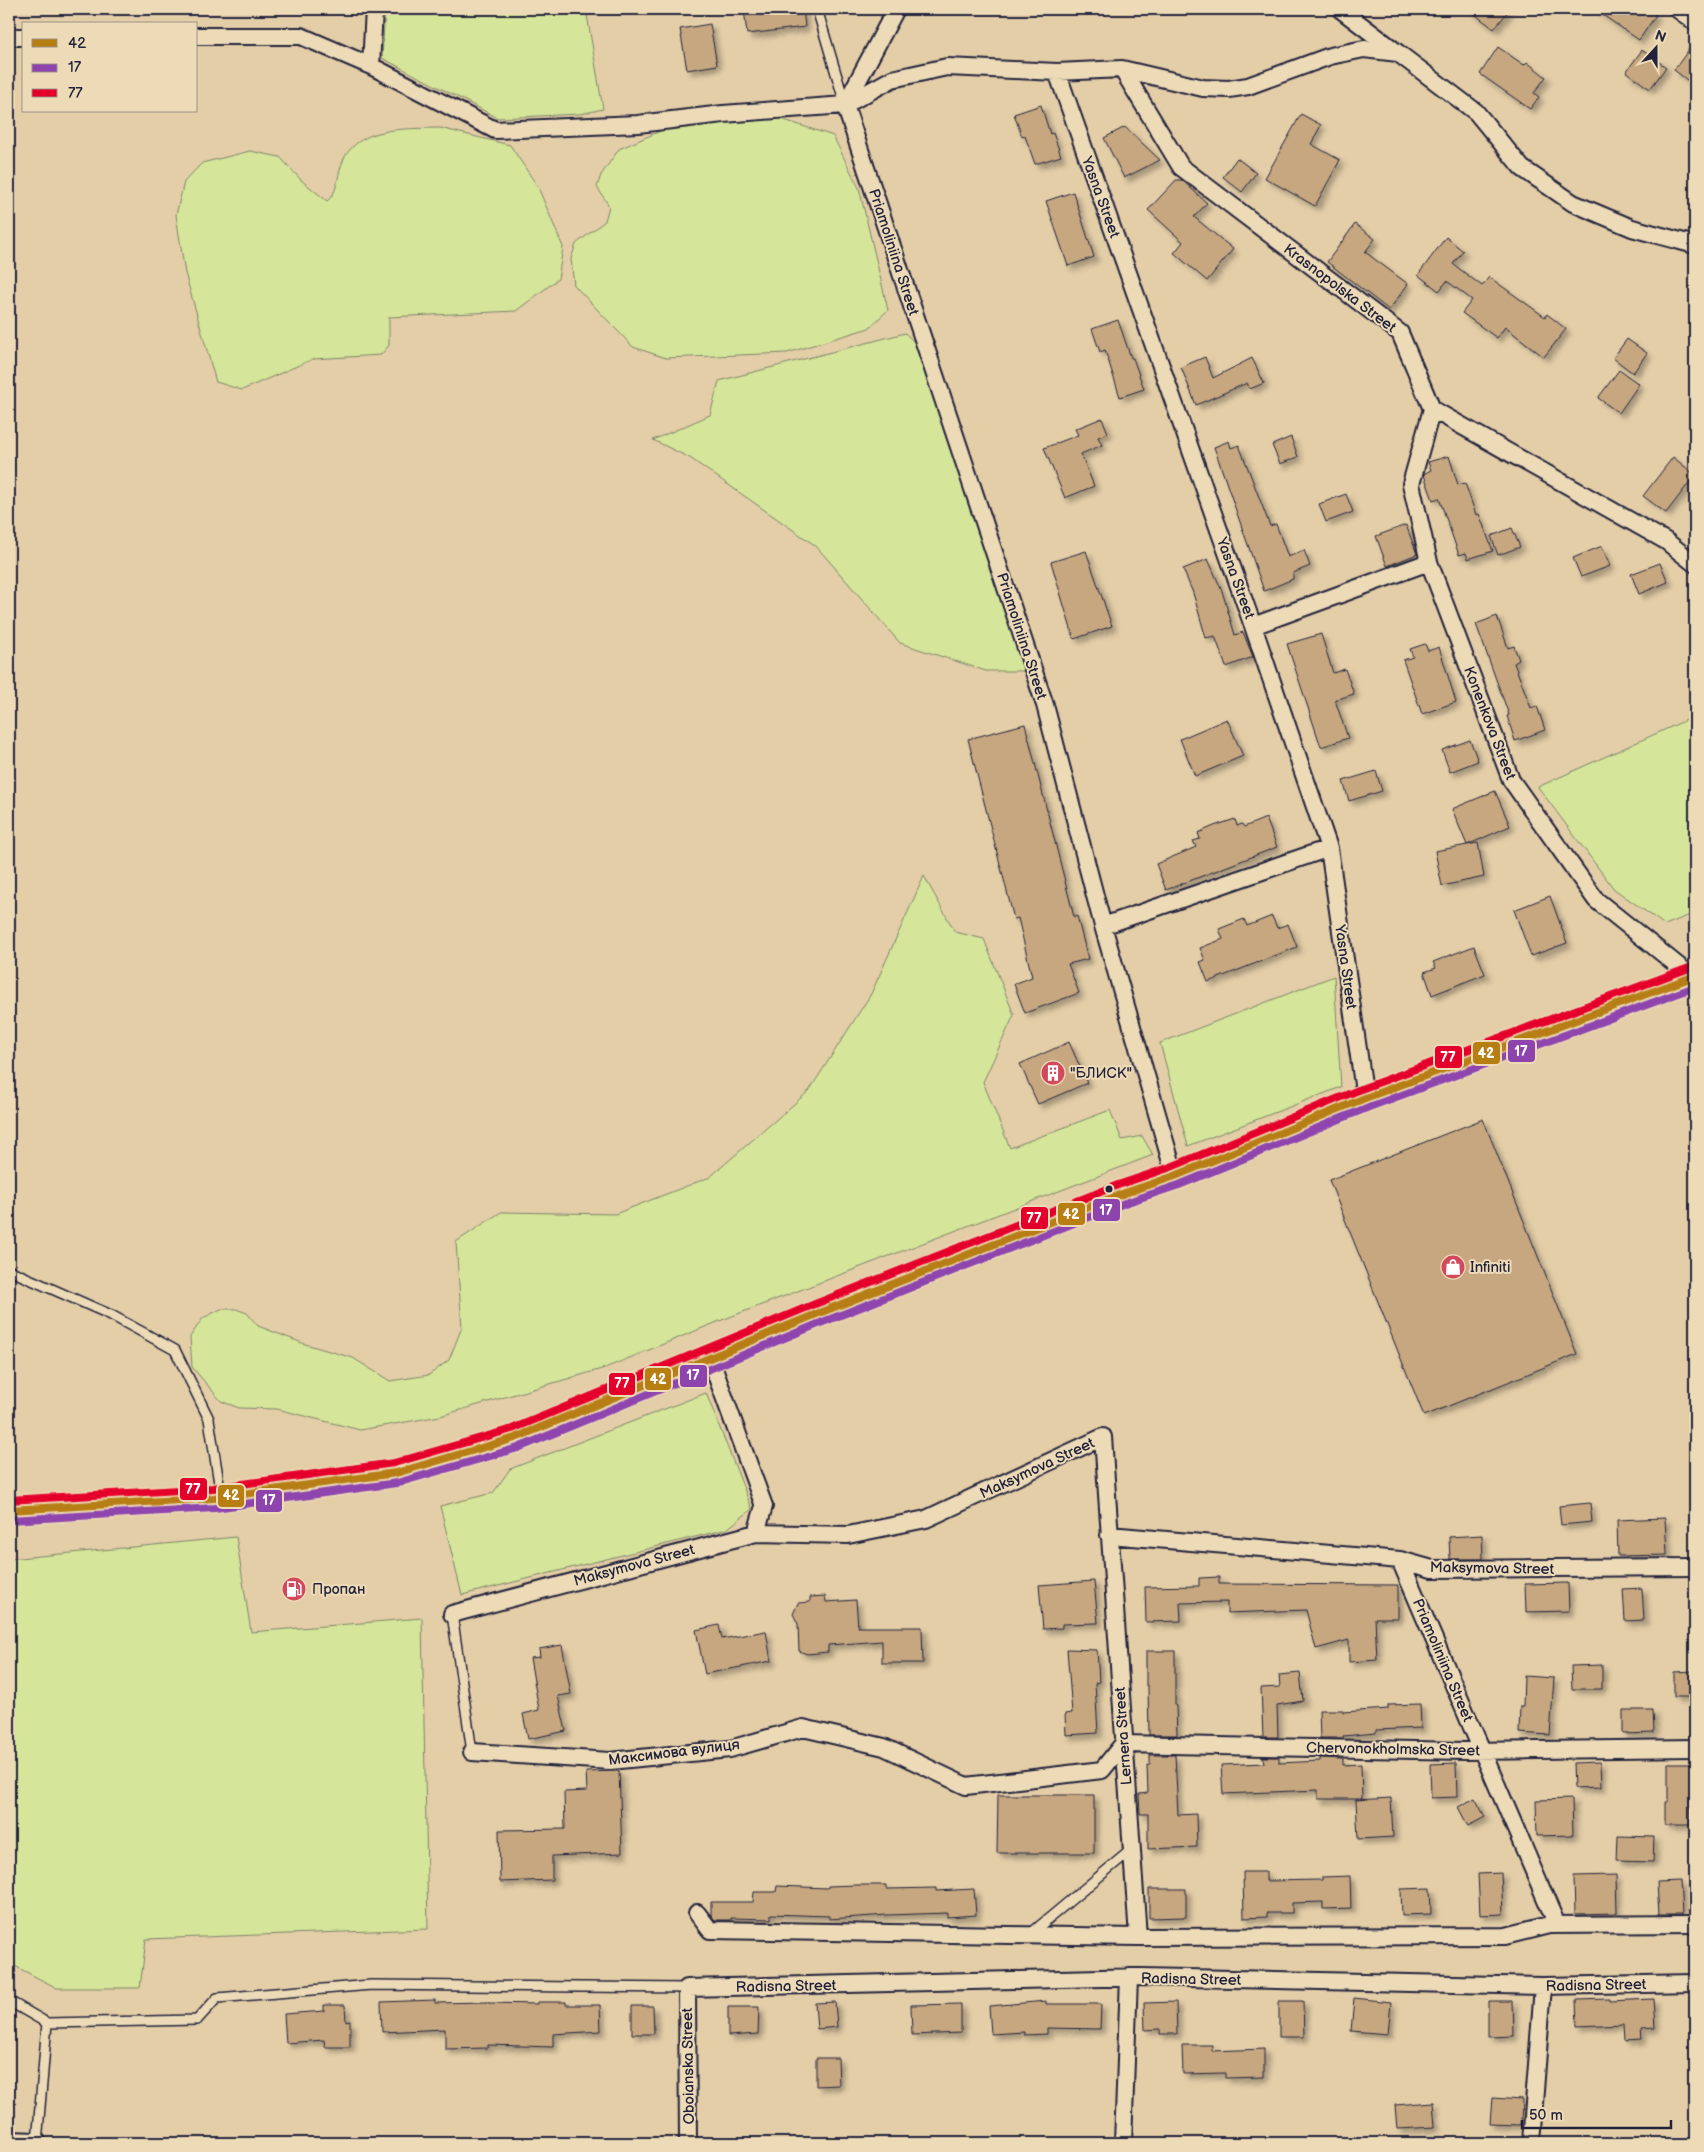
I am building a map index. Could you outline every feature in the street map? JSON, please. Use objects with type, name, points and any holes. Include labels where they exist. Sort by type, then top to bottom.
[{"type":"main road","points":[[9,1510],[221,1497],[396,1474],[515,1438],[1103,1201],[1175,1176],[1365,1098],[1694,976]]},
{"type":"street","points":[[371,66],[374,9]]},
{"type":"street","points":[[845,104],[896,9]]},
{"type":"street","points":[[1340,9],[1476,112],[1522,168],[1573,203],[1632,228],[1695,245]]},
{"type":"street","points":[[1677,9],[1695,22]]},
{"type":"street","points":[[198,36],[302,36],[371,66],[496,130],[638,124],[722,114],[845,104],[892,79],[946,67],[1057,72],[1122,69],[1203,88],[1229,89],[1248,86],[1330,56],[1364,49],[1398,53]]},
{"type":"street","points":[[9,37],[22,37]]},
{"type":"street","name":"Krasnopolska Street","points":[[1122,69],[1180,166],[1400,333],[1432,410]]},
{"type":"street","name":"Yasna Street","points":[[1057,72],[1253,626],[1329,848],[1365,1098]]},
{"type":"street","name":"Priamoliniina Street","points":[[845,104],[1045,706],[1103,926],[1175,1176]]},
{"type":"street","points":[[1432,410],[1666,541],[1695,564]]},
{"type":"street","name":"Konenkova Street","points":[[1432,410],[1410,484],[1429,562],[1510,780],[1596,900],[1694,976]]},
{"type":"street","points":[[1253,626],[1429,562]]},
{"type":"street","points":[[1103,926],[1329,848]]},
{"type":"street","points":[[710,1358],[764,1506],[756,1533]]},
{"type":"street","name":"Maksymova Street","points":[[452,1614],[756,1533],[848,1535],[926,1519],[1103,1437],[1109,1535],[1400,1560],[1432,1569],[1695,1567]]},
{"type":"street","name":"Lernera Street","points":[[1109,1535],[1138,1937]]},
{"type":"street","name":"Priamoliniina Street","points":[[1400,1560],[1556,1925]]},
{"type":"street","name":"Максимова вулиця","points":[[472,1752],[610,1761],[730,1749],[803,1728],[884,1747],[966,1786],[1102,1770],[1123,1744]]},
{"type":"street","name":"Chervonokholmska Street","points":[[1123,1744],[1481,1750],[1695,1748]]},
{"type":"street","points":[[697,1913],[710,1930],[1138,1937],[1505,1936],[1549,1925],[1695,1924]]},
{"type":"street","points":[[1123,2143],[1135,1977]]},
{"type":"street","name":"Radisna Street","points":[[687,1988],[1135,1977],[1543,1986],[1695,1983]]},
{"type":"street","points":[[1531,2143],[1543,1986]]},
{"type":"street","name":"Oboianska Street","points":[[687,1988],[688,2143]]},
{"type":"street","points":[[9,2140],[37,2142]]},
{"type":"lane","points":[[818,9],[845,104]]},
{"type":"lane","points":[[9,1270],[110,1315],[175,1350],[209,1419],[221,1497]]},
{"type":"lane","points":[[452,1614],[472,1752]]},
{"type":"lane","points":[[1029,1935],[1132,1850]]},
{"type":"lane","points":[[9,2001],[47,2023],[197,2020],[217,1998],[370,1985],[687,1988]]},
{"type":"lane","points":[[37,2142],[47,2023]]},
{"type":"green space","points":[[385,9],[586,9],[603,109],[580,114],[498,118],[382,58]]},
{"type":"green space","points":[[766,114],[833,136],[859,188],[888,310],[869,328],[787,353],[666,358],[633,347],[574,285],[571,259],[576,244],[605,221],[609,206],[597,187],[601,175],[619,149],[665,129]]},
{"type":"green space","points":[[440,128],[510,145],[538,187],[563,247],[558,279],[516,311],[389,317],[389,345],[381,355],[313,359],[242,390],[216,382],[185,273],[176,215],[184,182],[202,163],[250,151],[280,157],[301,180],[327,201],[335,190],[341,166],[348,153],[357,143],[369,136],[382,132]]},
{"type":"green space","points":[[905,333],[918,346],[1026,671],[986,671],[900,643],[816,546],[690,458],[653,440],[710,415],[719,381]]},
{"type":"green space","points":[[1695,716],[1695,913],[1665,925],[1614,889],[1538,787]]},
{"type":"green space","points":[[924,876],[955,932],[984,939],[1014,1015],[983,1082],[1010,1148],[1110,1110],[1122,1140],[1142,1136],[1153,1155],[722,1320],[605,1368],[440,1416],[360,1430],[277,1409],[239,1408],[221,1401],[192,1367],[190,1337],[203,1318],[221,1309],[236,1309],[247,1313],[258,1326],[305,1344],[353,1358],[390,1381],[429,1375],[449,1360],[462,1327],[456,1242],[501,1212],[615,1214],[710,1177],[809,1091],[871,994]]},
{"type":"green space","points":[[1334,976],[1341,1087],[1188,1146],[1160,1043]]},
{"type":"green space","points":[[706,1393],[752,1509],[727,1529],[462,1595],[440,1506],[493,1493],[510,1469]]},
{"type":"green space","points":[[236,1537],[251,1632],[422,1618],[428,1929],[146,1939],[140,1988],[57,1988],[9,1963],[9,1559]]},
{"type":"building","points":[[744,9],[803,9],[805,27],[747,34]]},
{"type":"building","points":[[1468,9],[1510,9],[1494,29]]},
{"type":"building","points":[[1594,9],[1646,9],[1656,15],[1639,40]]},
{"type":"building","points":[[710,24],[717,65],[687,70],[680,29]]},
{"type":"building","points":[[1695,41],[1695,86],[1674,70]]},
{"type":"building","points":[[1498,47],[1524,65],[1527,62],[1546,77],[1534,93],[1539,97],[1530,109],[1480,74]]},
{"type":"building","points":[[1642,50],[1666,67],[1650,89],[1626,72]]},
{"type":"building","points":[[1041,105],[1050,134],[1053,133],[1061,156],[1035,164],[1025,136],[1022,137],[1014,114]]},
{"type":"building","points":[[1301,114],[1321,125],[1311,144],[1340,160],[1315,206],[1265,178]]},
{"type":"building","points":[[1125,127],[1160,160],[1124,178],[1104,138]]},
{"type":"building","points":[[1237,158],[1256,173],[1242,192],[1223,177]]},
{"type":"building","points":[[1176,180],[1182,180],[1207,203],[1194,217],[1233,249],[1207,281],[1174,253],[1183,242],[1148,210]]},
{"type":"building","points":[[1073,192],[1094,257],[1068,266],[1046,201]]},
{"type":"building","points":[[1355,224],[1375,239],[1365,252],[1408,284],[1389,310],[1327,262]]},
{"type":"building","points":[[1446,237],[1463,251],[1453,264],[1482,286],[1489,277],[1545,317],[1547,314],[1566,329],[1544,357],[1505,327],[1497,338],[1462,313],[1472,300],[1447,281],[1439,291],[1418,275]]},
{"type":"building","points":[[1118,320],[1144,389],[1120,397],[1105,350],[1100,352],[1092,329]]},
{"type":"building","points":[[1627,339],[1647,353],[1633,373],[1613,358]]},
{"type":"building","points":[[1205,357],[1213,378],[1252,358],[1264,383],[1250,389],[1247,383],[1196,405],[1181,367]]},
{"type":"building","points":[[1619,370],[1639,384],[1619,413],[1598,398]]},
{"type":"building","points":[[1102,418],[1108,433],[1098,437],[1102,445],[1081,454],[1094,486],[1065,498],[1044,448],[1078,435],[1075,429]]},
{"type":"building","points":[[1291,437],[1298,457],[1280,464],[1272,445]]},
{"type":"building","points":[[1229,441],[1231,448],[1239,445],[1270,526],[1276,524],[1288,557],[1304,550],[1310,566],[1293,573],[1293,579],[1264,591],[1214,447]]},
{"type":"building","points":[[1449,456],[1458,485],[1465,483],[1476,515],[1479,514],[1493,551],[1468,559],[1466,553],[1459,555],[1439,498],[1433,500],[1424,475],[1431,470],[1428,462]]},
{"type":"building","points":[[1673,457],[1695,475],[1666,513],[1643,496]]},
{"type":"building","points":[[1346,494],[1353,512],[1326,522],[1319,504]]},
{"type":"building","points":[[1406,525],[1417,554],[1387,566],[1376,536]]},
{"type":"building","points":[[1512,528],[1520,547],[1498,555],[1491,536]]},
{"type":"building","points":[[1602,546],[1610,566],[1581,577],[1573,558]]},
{"type":"building","points":[[1086,551],[1112,626],[1074,639],[1051,562]]},
{"type":"building","points":[[1208,559],[1222,591],[1235,635],[1243,632],[1253,657],[1226,667],[1215,636],[1206,638],[1193,593],[1183,569]]},
{"type":"building","points":[[1660,563],[1668,582],[1639,594],[1631,574]]},
{"type":"building","points":[[1497,616],[1508,648],[1514,646],[1519,660],[1514,663],[1531,708],[1537,706],[1545,730],[1515,741],[1507,716],[1509,715],[1476,624]]},
{"type":"building","points":[[1321,634],[1333,673],[1345,669],[1354,694],[1335,700],[1348,738],[1321,747],[1287,644]]},
{"type":"building","points":[[1425,644],[1428,651],[1439,647],[1456,702],[1422,714],[1403,660],[1413,657],[1410,649]]},
{"type":"building","points":[[1227,719],[1243,756],[1195,776],[1180,739]]},
{"type":"building","points":[[1025,724],[1074,917],[1077,916],[1088,959],[1068,964],[1079,993],[1025,1013],[1014,984],[1032,977],[1018,918],[1014,919],[968,739]]},
{"type":"building","points":[[1470,740],[1478,761],[1450,772],[1442,750]]},
{"type":"building","points":[[1376,771],[1382,791],[1349,801],[1343,781]]},
{"type":"building","points":[[1495,791],[1510,826],[1467,845],[1452,809]]},
{"type":"building","points":[[1266,818],[1277,847],[1166,890],[1156,864],[1196,847],[1193,841],[1200,839],[1198,833],[1235,819],[1237,826],[1242,824],[1244,827]]},
{"type":"building","points":[[1478,843],[1484,877],[1442,886],[1435,851]]},
{"type":"building","points":[[1550,896],[1567,943],[1531,956],[1514,910]]},
{"type":"building","points":[[1272,916],[1277,928],[1288,924],[1297,947],[1208,982],[1200,962],[1205,960],[1200,948],[1223,939],[1219,929],[1244,919],[1247,926]]},
{"type":"building","points":[[1474,946],[1485,974],[1432,995],[1424,972],[1436,968],[1433,962]]},
{"type":"building","name":"\"БЛИСК\"","points":[[1069,1042],[1087,1083],[1038,1104],[1020,1064]]},
{"type":"building","name":"Infiniti","points":[[1483,1119],[1577,1354],[1424,1416],[1329,1180]]},
{"type":"building","points":[[1590,1503],[1592,1522],[1561,1525],[1559,1506]]},
{"type":"building","points":[[1665,1518],[1667,1555],[1618,1556],[1617,1520]]},
{"type":"building","points":[[1482,1535],[1483,1559],[1450,1559],[1449,1537]]},
{"type":"building","points":[[1219,1577],[1219,1584],[1398,1585],[1398,1618],[1375,1618],[1377,1660],[1349,1662],[1349,1640],[1316,1649],[1306,1610],[1227,1613],[1227,1602],[1180,1603],[1181,1621],[1146,1622],[1145,1587],[1199,1586],[1199,1578]]},
{"type":"building","points":[[1094,1581],[1098,1623],[1062,1624],[1062,1628],[1043,1629],[1039,1585]]},
{"type":"building","points":[[1568,1583],[1569,1611],[1526,1612],[1525,1584]]},
{"type":"building","points":[[1642,1588],[1644,1620],[1625,1621],[1623,1589]]},
{"type":"building","points":[[825,1596],[826,1602],[856,1600],[858,1627],[922,1627],[923,1663],[882,1663],[882,1641],[828,1645],[828,1652],[807,1654],[799,1651],[798,1624],[793,1614],[798,1603],[810,1602],[810,1597]]},
{"type":"building","points":[[719,1625],[722,1639],[766,1631],[771,1661],[705,1674],[696,1630]]},
{"type":"building","points":[[562,1645],[571,1694],[558,1696],[566,1731],[528,1739],[523,1714],[539,1710],[530,1658],[540,1657],[539,1649]]},
{"type":"building","points":[[1067,1649],[1097,1650],[1099,1682],[1095,1683],[1098,1733],[1066,1735],[1065,1714],[1072,1713]]},
{"type":"building","points":[[1146,1651],[1175,1651],[1177,1735],[1149,1735]]},
{"type":"building","points":[[1602,1665],[1602,1689],[1572,1689],[1571,1666]]},
{"type":"building","points":[[1695,1671],[1695,1697],[1674,1697],[1674,1672]]},
{"type":"building","points":[[1300,1673],[1303,1701],[1277,1705],[1278,1737],[1263,1737],[1261,1688],[1280,1687],[1279,1675]]},
{"type":"building","points":[[1524,1676],[1554,1678],[1550,1735],[1519,1733],[1520,1706],[1523,1706]]},
{"type":"building","points":[[1420,1704],[1421,1728],[1376,1730],[1376,1733],[1343,1736],[1343,1738],[1320,1738],[1319,1710],[1343,1710],[1343,1712],[1388,1709],[1388,1705]]},
{"type":"building","points":[[1623,1710],[1653,1710],[1654,1733],[1623,1734]]},
{"type":"building","points":[[1150,1755],[1175,1755],[1178,1815],[1196,1814],[1197,1847],[1148,1849],[1148,1814],[1140,1814],[1139,1794],[1148,1793],[1147,1765],[1150,1765]]},
{"type":"building","points":[[1263,1757],[1279,1757],[1279,1763],[1320,1761],[1320,1758],[1343,1759],[1343,1765],[1361,1764],[1362,1799],[1318,1799],[1318,1790],[1223,1794],[1221,1765],[1264,1763]]},
{"type":"building","points":[[1600,1762],[1601,1787],[1574,1788],[1573,1763]]},
{"type":"building","points":[[1456,1763],[1457,1797],[1431,1798],[1430,1764]]},
{"type":"building","points":[[1668,1763],[1695,1763],[1695,1796],[1690,1796],[1691,1825],[1665,1825],[1665,1802],[1668,1802]]},
{"type":"building","points":[[619,1771],[622,1853],[552,1856],[552,1880],[500,1882],[499,1830],[565,1829],[564,1792],[587,1791],[586,1772]]},
{"type":"building","points":[[998,1795],[1094,1795],[1094,1853],[997,1853]]},
{"type":"building","points":[[1391,1798],[1393,1837],[1358,1839],[1356,1800]]},
{"type":"building","points":[[1475,1798],[1485,1817],[1468,1826],[1458,1807]]},
{"type":"building","points":[[1572,1799],[1573,1835],[1537,1836],[1536,1800]]},
{"type":"building","points":[[1618,1836],[1654,1837],[1653,1862],[1617,1861]]},
{"type":"building","points":[[1243,1872],[1266,1872],[1266,1881],[1322,1880],[1322,1877],[1350,1876],[1351,1908],[1323,1909],[1323,1902],[1292,1903],[1292,1913],[1267,1913],[1267,1917],[1244,1918]]},
{"type":"building","points":[[1501,1873],[1503,1914],[1480,1915],[1478,1874]]},
{"type":"building","points":[[1616,1875],[1617,1913],[1575,1914],[1574,1876]]},
{"type":"building","points":[[1680,1881],[1682,1914],[1659,1914],[1657,1882]]},
{"type":"building","points":[[886,1885],[886,1889],[936,1888],[936,1891],[974,1889],[976,1915],[947,1917],[947,1913],[829,1919],[829,1916],[771,1914],[771,1919],[731,1918],[731,1920],[715,1920],[711,1915],[711,1902],[753,1902],[754,1892],[776,1892],[777,1886],[828,1888],[828,1886]]},
{"type":"building","points":[[1430,1888],[1431,1914],[1402,1915],[1401,1889]]},
{"type":"building","points":[[1149,1889],[1186,1889],[1186,1917],[1149,1918]]},
{"type":"building","points":[[1354,1998],[1391,2002],[1388,2034],[1351,2031]]},
{"type":"building","points":[[1609,1999],[1609,2001],[1653,1999],[1655,2029],[1641,2030],[1642,2040],[1625,2041],[1624,2024],[1577,2026],[1576,2000]]},
{"type":"building","points":[[435,2000],[435,2003],[488,2002],[537,2004],[537,2002],[566,2002],[566,2005],[600,2005],[601,2031],[553,2034],[553,2047],[488,2045],[488,2048],[445,2049],[445,2029],[382,2032],[381,2002]]},
{"type":"building","points":[[1046,2001],[1046,2004],[1101,2004],[1100,2029],[1047,2028],[1047,2034],[1024,2035],[1024,2032],[991,2034],[989,2006]]},
{"type":"building","points":[[1279,2001],[1303,2001],[1304,2037],[1279,2037]]},
{"type":"building","points":[[1488,2001],[1512,2001],[1513,2036],[1488,2037]]},
{"type":"building","points":[[835,2002],[837,2027],[817,2029],[815,2003]]},
{"type":"building","points":[[1176,2002],[1177,2034],[1160,2034],[1160,2029],[1145,2030],[1144,2003]]},
{"type":"building","points":[[961,2004],[961,2033],[912,2035],[911,2005]]},
{"type":"building","points":[[324,2005],[345,2005],[346,2022],[350,2021],[350,2047],[325,2047],[324,2040],[286,2043],[284,2014],[324,2011]]},
{"type":"building","points":[[632,2006],[653,2006],[654,2034],[632,2034]]},
{"type":"building","points":[[728,2007],[759,2007],[758,2034],[728,2036]]},
{"type":"building","points":[[1182,2045],[1212,2045],[1212,2051],[1264,2049],[1264,2077],[1225,2078],[1225,2073],[1183,2074]]},
{"type":"building","points":[[816,2058],[838,2058],[839,2085],[816,2086]]},
{"type":"building","points":[[1492,2098],[1522,2100],[1521,2125],[1490,2124]]},
{"type":"building","points":[[1433,2102],[1435,2127],[1397,2129],[1395,2105]]},
{"type":"transit line","name":"77","points":[[9,1500],[213,1488],[394,1463],[512,1429],[815,1304],[1118,1185],[1171,1167],[1361,1089],[1692,967]]},
{"type":"transit line","name":"42","points":[[9,1510],[214,1498],[396,1473],[515,1438],[819,1313],[1122,1194],[1175,1176],[1365,1098],[1695,976]]},
{"type":"transit line","name":"17","points":[[10,1520],[215,1508],[397,1483],[518,1448],[823,1322],[1125,1203],[1179,1185],[1369,1107],[1695,987]]},
{"type":"place","name":"\"БЛИСК\"","points":[[1053,1073]]},
{"type":"place","name":"Infiniti","points":[[1453,1267]]},
{"type":"place","name":"Пропан","points":[[294,1589]]}]
